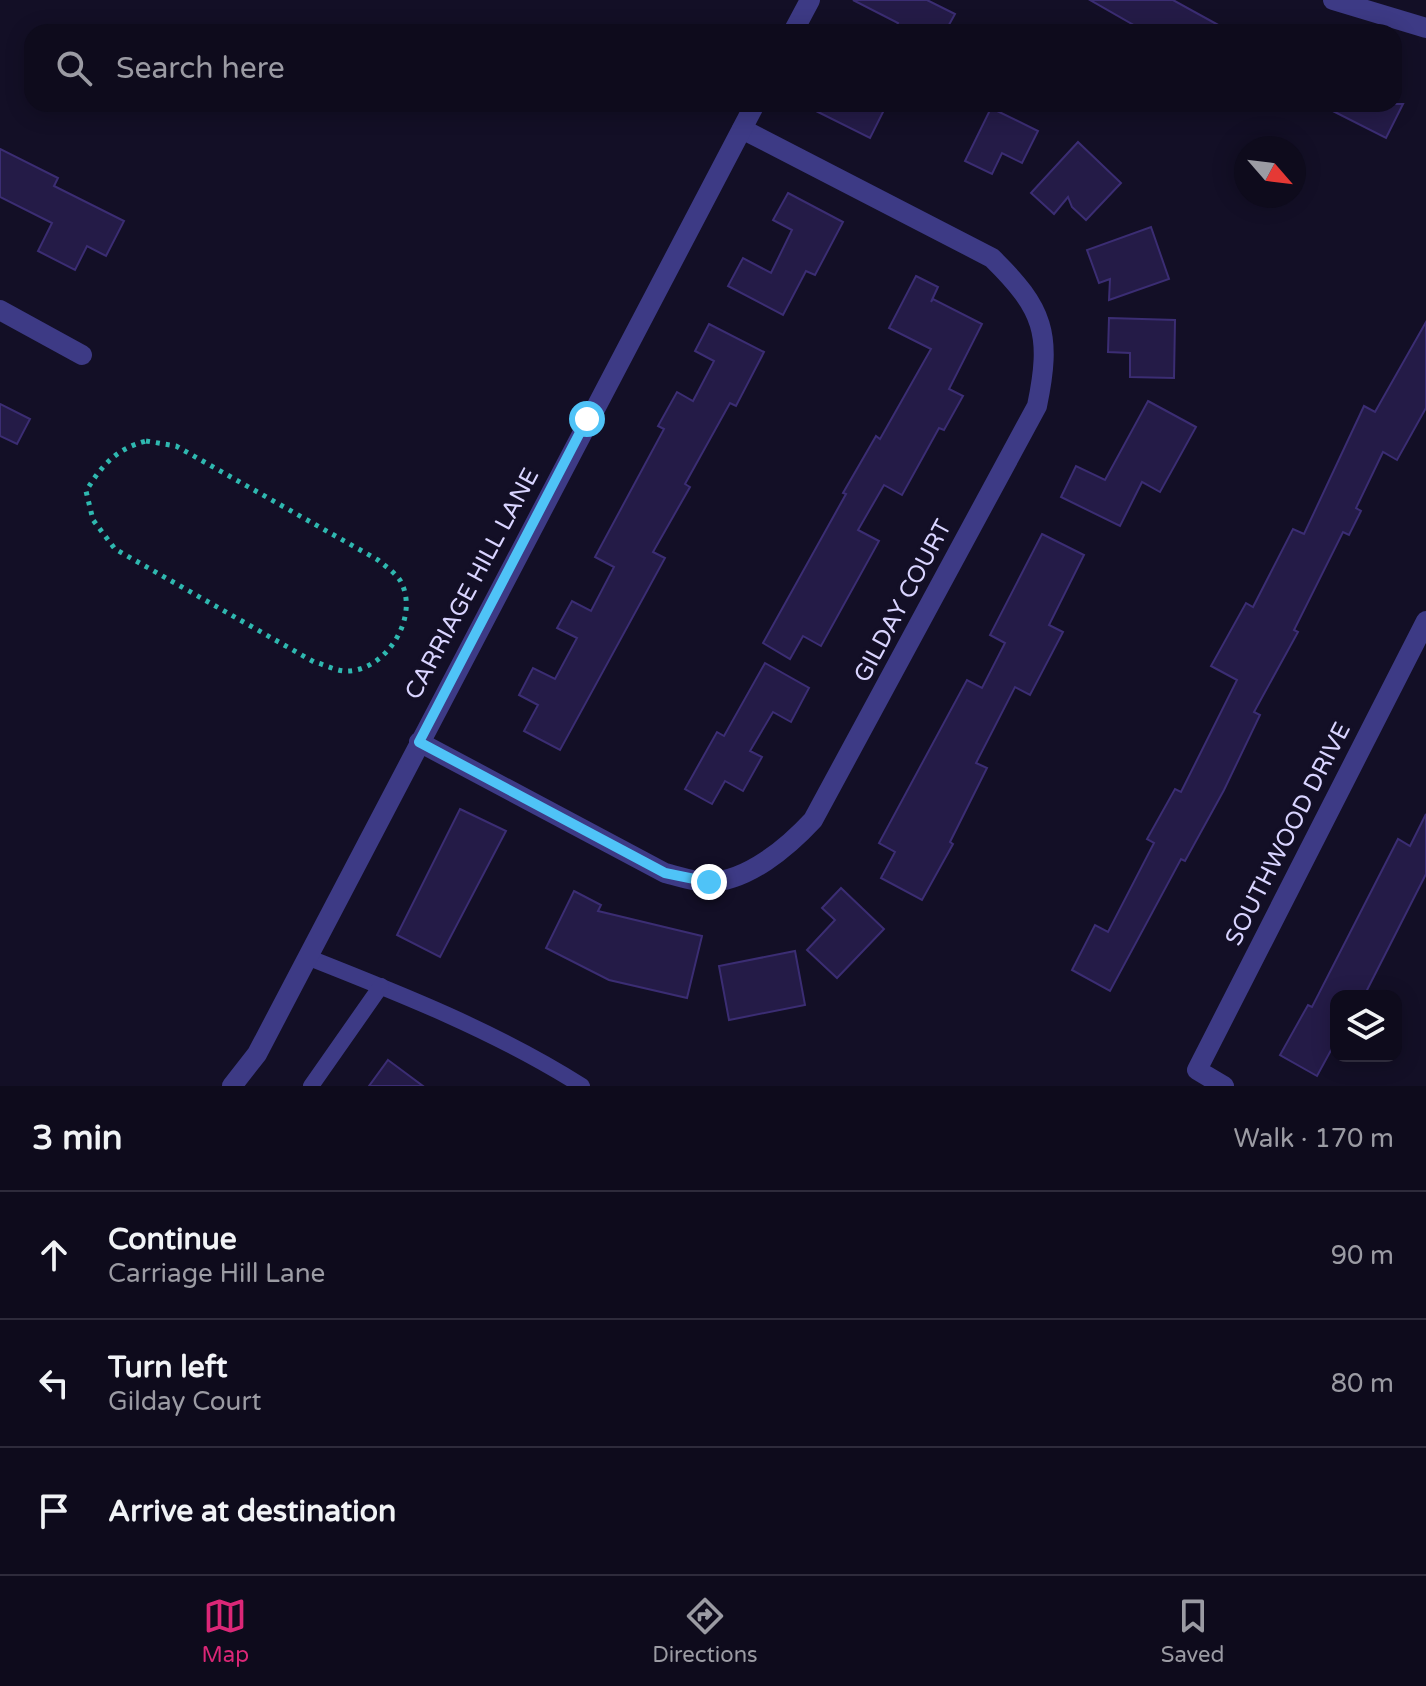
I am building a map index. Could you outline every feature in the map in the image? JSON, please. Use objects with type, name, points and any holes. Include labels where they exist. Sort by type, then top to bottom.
[{"type":"street","points":[[797,24],[810,0]]},
{"type":"street","points":[[1333,0],[1426,28]]},
{"type":"street","name":"CARRIAGE HILL LANE","points":[[232,1086],[257,1054],[751,112]]},
{"type":"street","name":"GILDAY COURT","points":[[419,742],[665,873],[709,882],[752,869],[788,846],[813,820],[1037,406],[1046,361],[1038,318],[1024,289],[992,258],[742,129]]},
{"type":"street","points":[[0,310],[82,355]]},
{"type":"street","name":"SOUTHWOOD DRIVE","points":[[1224,1086],[1197,1070],[1426,621]]},
{"type":"lane","points":[[307,957],[381,986],[549,1065],[582,1086]]},
{"type":"lane","points":[[311,1086],[381,986]]},
{"type":"path","points":[[146,441],[176,446],[378,560],[401,581],[407,615],[395,642],[373,664],[344,671],[314,662],[115,549],[93,520],[86,491],[101,468],[123,447],[146,441]]},
{"type":"building","points":[[853,0],[927,0],[955,14],[949,24],[898,23]]},
{"type":"building","points":[[1090,0],[1173,0],[1216,24],[1132,24]]},
{"type":"building","points":[[818,112],[883,112],[870,138]]},
{"type":"building","points":[[989,112],[999,112],[1038,131],[1022,163],[1002,153],[992,174],[965,161]]},
{"type":"building","points":[[1335,112],[1399,112],[1386,138]]},
{"type":"building","points":[[1078,142],[1121,183],[1086,220],[1072,207],[1068,197],[1054,214],[1031,193]]},
{"type":"building","points":[[0,149],[58,178],[54,186],[124,221],[106,256],[87,246],[75,270],[38,251],[52,223],[0,197]]},
{"type":"building","points":[[788,193],[843,222],[815,275],[806,271],[783,315],[728,286],[743,258],[771,273],[792,230],[773,220]]},
{"type":"building","points":[[1151,227],[1169,279],[1109,300],[1110,279],[1099,283],[1087,250]]},
{"type":"building","points":[[916,276],[938,287],[931,302],[933,299],[982,324],[949,389],[963,396],[944,430],[939,428],[902,495],[884,485],[858,530],[879,541],[821,646],[803,636],[790,659],[763,643],[846,494],[843,493],[876,436],[880,439],[931,349],[889,328]]},
{"type":"building","points":[[1109,318],[1175,320],[1174,378],[1130,377],[1130,353],[1108,352]]},
{"type":"building","points":[[1426,322],[1426,408],[1397,460],[1383,452],[1356,508],[1361,511],[1349,535],[1343,532],[1294,630],[1298,632],[1254,712],[1260,715],[1224,790],[1185,861],[1181,859],[1110,991],[1072,970],[1095,925],[1108,932],[1154,843],[1147,839],[1175,789],[1181,792],[1237,680],[1211,666],[1246,603],[1253,607],[1293,529],[1304,534],[1364,406],[1375,412]]},
{"type":"building","points":[[709,324],[764,352],[736,406],[730,403],[685,484],[690,487],[653,552],[665,558],[560,750],[524,731],[538,705],[519,695],[533,668],[555,679],[577,638],[557,628],[572,601],[591,611],[614,567],[595,557],[664,429],[658,426],[677,392],[693,401],[714,361],[695,351]]},
{"type":"building","points":[[1148,401],[1196,427],[1160,492],[1142,482],[1120,526],[1061,497],[1076,466],[1105,480]]},
{"type":"building","points":[[0,404],[30,419],[17,444],[0,436]]},
{"type":"building","points":[[1042,534],[1084,555],[1049,625],[1063,632],[1030,695],[1015,687],[976,763],[987,768],[950,842],[953,844],[922,900],[881,878],[895,852],[879,843],[967,680],[982,688],[1005,643],[990,635]]},
{"type":"building","points":[[765,663],[809,688],[791,722],[773,712],[750,751],[762,757],[743,791],[725,781],[712,804],[685,789],[717,732],[724,736]]},
{"type":"building","points":[[460,809],[506,831],[440,957],[397,935]]},
{"type":"building","points":[[1426,814],[1426,874],[1367,990],[1330,990],[1330,1052],[1317,1076],[1280,1055],[1308,1005],[1312,1007],[1398,839],[1410,846]]},
{"type":"building","points":[[841,888],[884,929],[837,978],[807,950],[835,920],[822,908]]},
{"type":"building","points":[[574,891],[601,905],[598,911],[702,936],[687,998],[609,980],[546,948]]},
{"type":"building","points":[[795,951],[805,1005],[729,1020],[719,966]]},
{"type":"building","points":[[388,1060],[423,1086],[369,1086]]},
{"type":"route","points":[[587,419],[419,742],[665,873],[709,882]]}]
